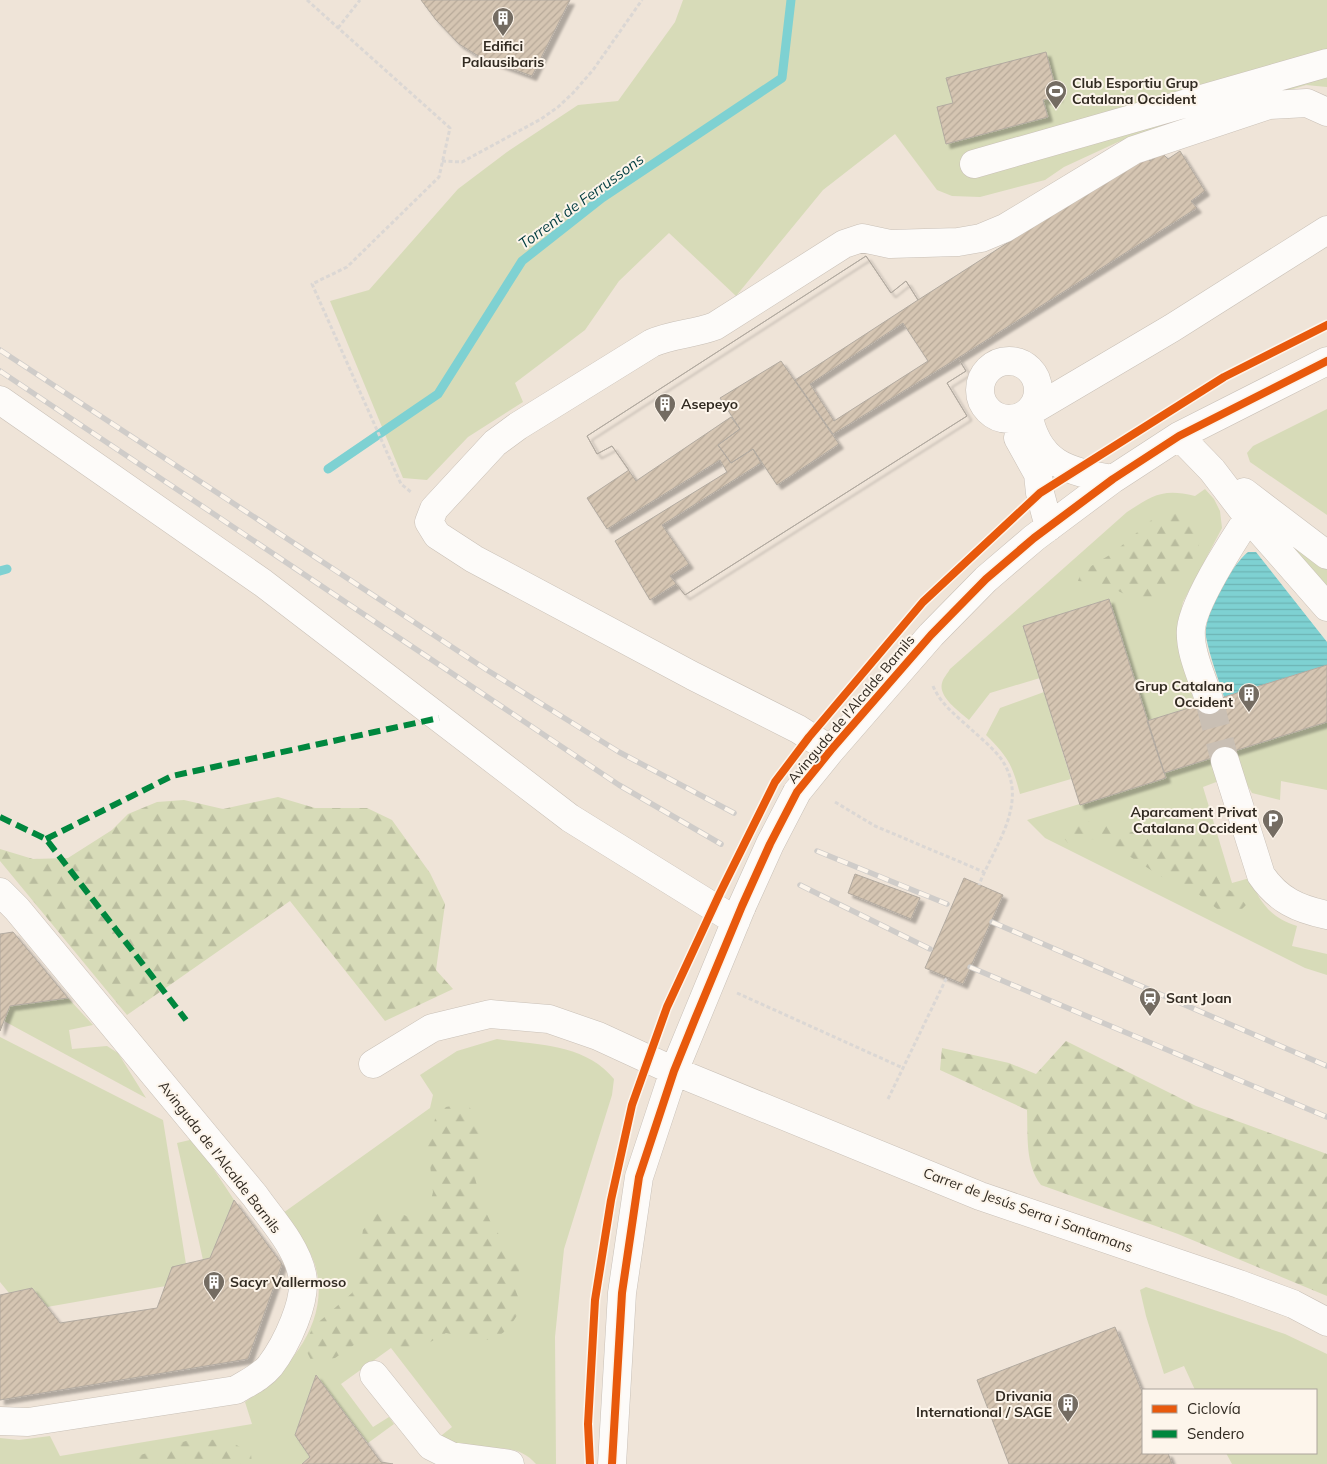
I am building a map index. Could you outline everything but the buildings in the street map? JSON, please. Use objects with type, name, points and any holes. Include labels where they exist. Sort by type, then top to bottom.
[{"type":"street","points":[[974,164],[1327,63]]},
{"type":"street","points":[[831,750],[788,724],[693,676],[474,559],[437,535],[429,522],[434,509],[495,443],[518,426],[652,342],[668,336],[695,333],[715,326],[844,244],[862,238],[890,244],[958,242],[981,238],[1005,228],[1134,150],[1269,105],[1308,103],[1327,112]]},
{"type":"street","points":[[1000,418],[1019,418],[1028,413],[1172,328],[1327,230]]},
{"type":"street","name":"Avinguda de l'Alcalde Barnils","points":[[612,1464],[622,1293],[640,1177],[674,1071],[739,913],[797,792],[831,750],[959,605],[986,579],[1049,527],[1113,479],[1178,436],[1327,361]]},
{"type":"street","points":[[1028,413],[1035,405],[1039,386],[1029,368],[1019,362],[1002,362],[992,366],[981,381],[980,394],[983,404],[991,414],[1000,418],[1013,430],[1038,474],[1040,494],[1049,527]]},
{"type":"street","points":[[0,400],[263,583],[570,818],[739,913]]},
{"type":"street","points":[[1028,413],[1032,434],[1046,454],[1071,472],[1113,479]]},
{"type":"street","points":[[1178,436],[1253,509],[1327,607]]},
{"type":"street","points":[[1253,509],[1327,555]]},
{"type":"street","points":[[1209,700],[1192,645],[1191,630],[1195,612],[1253,509]]},
{"type":"street","points":[[1226,761],[1261,875],[1271,890],[1287,903],[1302,910],[1327,915]]},
{"type":"street","name":"Avinguda de l'Alcalde Barnils","points":[[0,892],[17,908],[255,1196],[290,1246],[302,1273],[304,1291],[291,1330],[270,1366],[258,1377],[236,1390],[28,1422],[0,1421]]},
{"type":"street","name":"Carrer de Jesús Serra i Santamans","points":[[373,1064],[432,1028],[490,1014],[549,1019],[598,1036],[674,1071],[980,1196],[1239,1284],[1293,1304],[1327,1322]]},
{"type":"street","points":[[374,1375],[431,1446],[451,1456],[510,1464]]},
{"type":"path","points":[[307,0],[450,128],[439,177],[347,267],[312,284],[401,484]]},
{"type":"path","points":[[338,28],[360,0]]},
{"type":"path","points":[[442,160],[462,162],[542,119],[558,107],[593,70],[642,0]]},
{"type":"path","points":[[933,686],[942,702],[993,750],[1002,761],[1009,776],[1012,795],[1010,816],[984,872],[980,885]]},
{"type":"path","points":[[835,802],[875,826],[984,872]]},
{"type":"path","points":[[888,1099],[947,977]]},
{"type":"path","points":[[734,991],[903,1068]]},
{"type":"green space","points":[[683,0],[1327,0],[1327,87],[1306,85],[1118,142],[1064,167],[1045,180],[980,197],[952,196],[937,190],[895,134],[823,190],[736,296],[669,233],[619,281],[585,330],[515,383],[523,402],[468,437],[427,480],[403,478],[330,301],[369,290],[458,189],[507,152],[578,105],[618,101],[675,22]]},
{"type":"green space","points":[[1327,409],[1327,515],[1250,462],[1247,453],[1253,446]]},
{"type":"green space","points":[[1205,489],[1214,499],[1220,511],[1222,528],[1183,602],[1178,624],[1179,643],[1195,706],[1147,721],[1109,599],[1023,626],[1040,678],[990,693],[969,720],[946,699],[943,694],[942,683],[950,669],[1127,512],[1152,497],[1166,493],[1195,496]]},
{"type":"green space","points":[[1178,511],[1195,524],[1200,536],[1199,543],[1184,573],[1162,598],[1150,602],[1143,601],[1102,584],[1078,581],[1081,572],[1113,553],[1155,517]]},
{"type":"green space","points":[[1293,536],[1327,565],[1327,590],[1285,547]]},
{"type":"green space","points":[[1044,692],[1071,779],[1020,794],[1008,762],[986,735],[1000,708]]},
{"type":"green space","points":[[1327,722],[1327,790],[1281,781],[1280,800],[1252,793],[1240,773],[1203,787],[1232,883],[1250,878],[1267,908],[1280,918],[1297,926],[1292,946],[1327,954],[1327,975],[1305,968],[1045,838],[1027,820],[1165,778],[1164,773]]},
{"type":"green space","points":[[278,797],[315,808],[367,808],[392,820],[430,873],[445,904],[436,970],[453,989],[385,1021],[290,901],[127,1015],[0,861],[0,849],[33,859],[68,858],[112,830],[128,814],[157,802],[184,800],[223,809]]},
{"type":"green space","points":[[1086,821],[1153,837],[1177,823],[1199,826],[1209,846],[1211,863],[1221,885],[1239,896],[1246,905],[1237,914],[1221,912],[1197,893],[1165,879],[1129,856],[1113,851],[1093,839],[1068,843],[1058,831]]},
{"type":"green space","points":[[68,998],[93,1025],[69,1030],[72,1049],[107,1046],[118,1053],[146,1098],[4,1021],[10,1006]]},
{"type":"green space","points":[[0,1037],[163,1120],[186,1264],[166,1286],[47,1307],[32,1288],[9,1293],[0,1282]]},
{"type":"green space","points":[[497,1039],[545,1045],[575,1053],[603,1067],[614,1079],[612,1095],[564,1249],[555,1337],[556,1464],[536,1464],[528,1456],[509,1449],[458,1449],[437,1439],[452,1427],[391,1348],[341,1384],[373,1427],[389,1417],[394,1424],[368,1443],[316,1376],[295,1435],[310,1457],[302,1464],[0,1464],[0,1438],[19,1440],[50,1436],[60,1456],[252,1424],[245,1402],[261,1390],[291,1360],[312,1325],[317,1306],[319,1286],[313,1259],[306,1245],[283,1213],[430,1108],[433,1095],[420,1075],[457,1051]]},
{"type":"green space","points":[[1066,1041],[1196,1106],[1327,1154],[1327,1296],[1178,1234],[1041,1185],[1032,1168],[1030,1159],[1027,1110],[940,1070],[942,1048],[1009,1063],[1036,1074]]},
{"type":"green space","points":[[467,1103],[476,1118],[481,1144],[475,1178],[481,1202],[493,1227],[512,1251],[520,1267],[515,1289],[522,1307],[506,1330],[499,1336],[491,1339],[472,1339],[446,1333],[413,1352],[370,1334],[335,1358],[312,1362],[304,1346],[313,1327],[352,1293],[363,1230],[378,1211],[400,1213],[415,1220],[428,1211],[433,1192],[428,1146],[435,1119],[446,1107]]},
{"type":"green space","points":[[194,1139],[234,1200],[210,1258],[203,1260],[177,1143]]},
{"type":"green space","points":[[1146,1287],[1285,1334],[1327,1354],[1327,1464],[1232,1464],[1227,1454],[1317,1454],[1317,1389],[1195,1389],[1184,1366],[1164,1374],[1140,1290]]},
{"type":"green space","points":[[227,1439],[251,1454],[252,1464],[111,1464],[186,1441]]},
{"type":"water","points":[[1248,552],[1256,552],[1327,642],[1327,665],[1224,697],[1208,645],[1206,627],[1213,604],[1226,579]]},
{"type":"waterway","name":"Torrent de Ferrussons","points":[[328,469],[438,394],[522,261],[602,198],[782,78],[791,0]]},
{"type":"waterway","name":"Torrent de Ferrussons","points":[[0,571],[7,569]]},
{"type":"tunnel","points":[[1209,700],[1225,761]]},
{"type":"railway","points":[[0,350],[487,670],[619,752],[734,813]]},
{"type":"railway","points":[[0,371],[619,785],[721,844]]},
{"type":"railway","points":[[817,851],[947,904]]},
{"type":"railway","points":[[800,885],[930,949]]},
{"type":"railway","points":[[992,922],[1327,1066]]},
{"type":"railway","points":[[970,967],[1327,1117]]},
{"type":"marked path","points":[[46,839],[172,776],[439,718]]},
{"type":"marked path","points":[[0,817],[46,839],[186,1020]]},
{"type":"cycle path","points":[[590,1464],[588,1424],[595,1300],[611,1200],[632,1105],[667,1007],[720,893],[775,782],[809,737],[923,602],[1040,493],[1224,377],[1327,325]]},
{"type":"cycle path","points":[[612,1464],[622,1293],[639,1177],[674,1071],[695,1019],[742,906],[770,844],[797,792],[931,635],[986,579],[1034,538],[1113,479],[1179,436],[1327,361]]},
{"type":"place","name":"Edifici Palausibaris","points":[[503,37]]},
{"type":"place","name":"Club Esportiu Grup Catalana Occident","points":[[1056,110]]},
{"type":"place","name":"Asepeyo","points":[[665,423]]},
{"type":"place","name":"Grup Catalana Occident","points":[[1249,713]]},
{"type":"place","name":"Aparcament Privat Catalana Occident","points":[[1273,839]]},
{"type":"place","name":"Sant Joan","points":[[1150,1017]]},
{"type":"place","name":"Sacyr Vallermoso","points":[[214,1301]]},
{"type":"place","name":"Drivania International / SAGE","points":[[1068,1423]]}]
